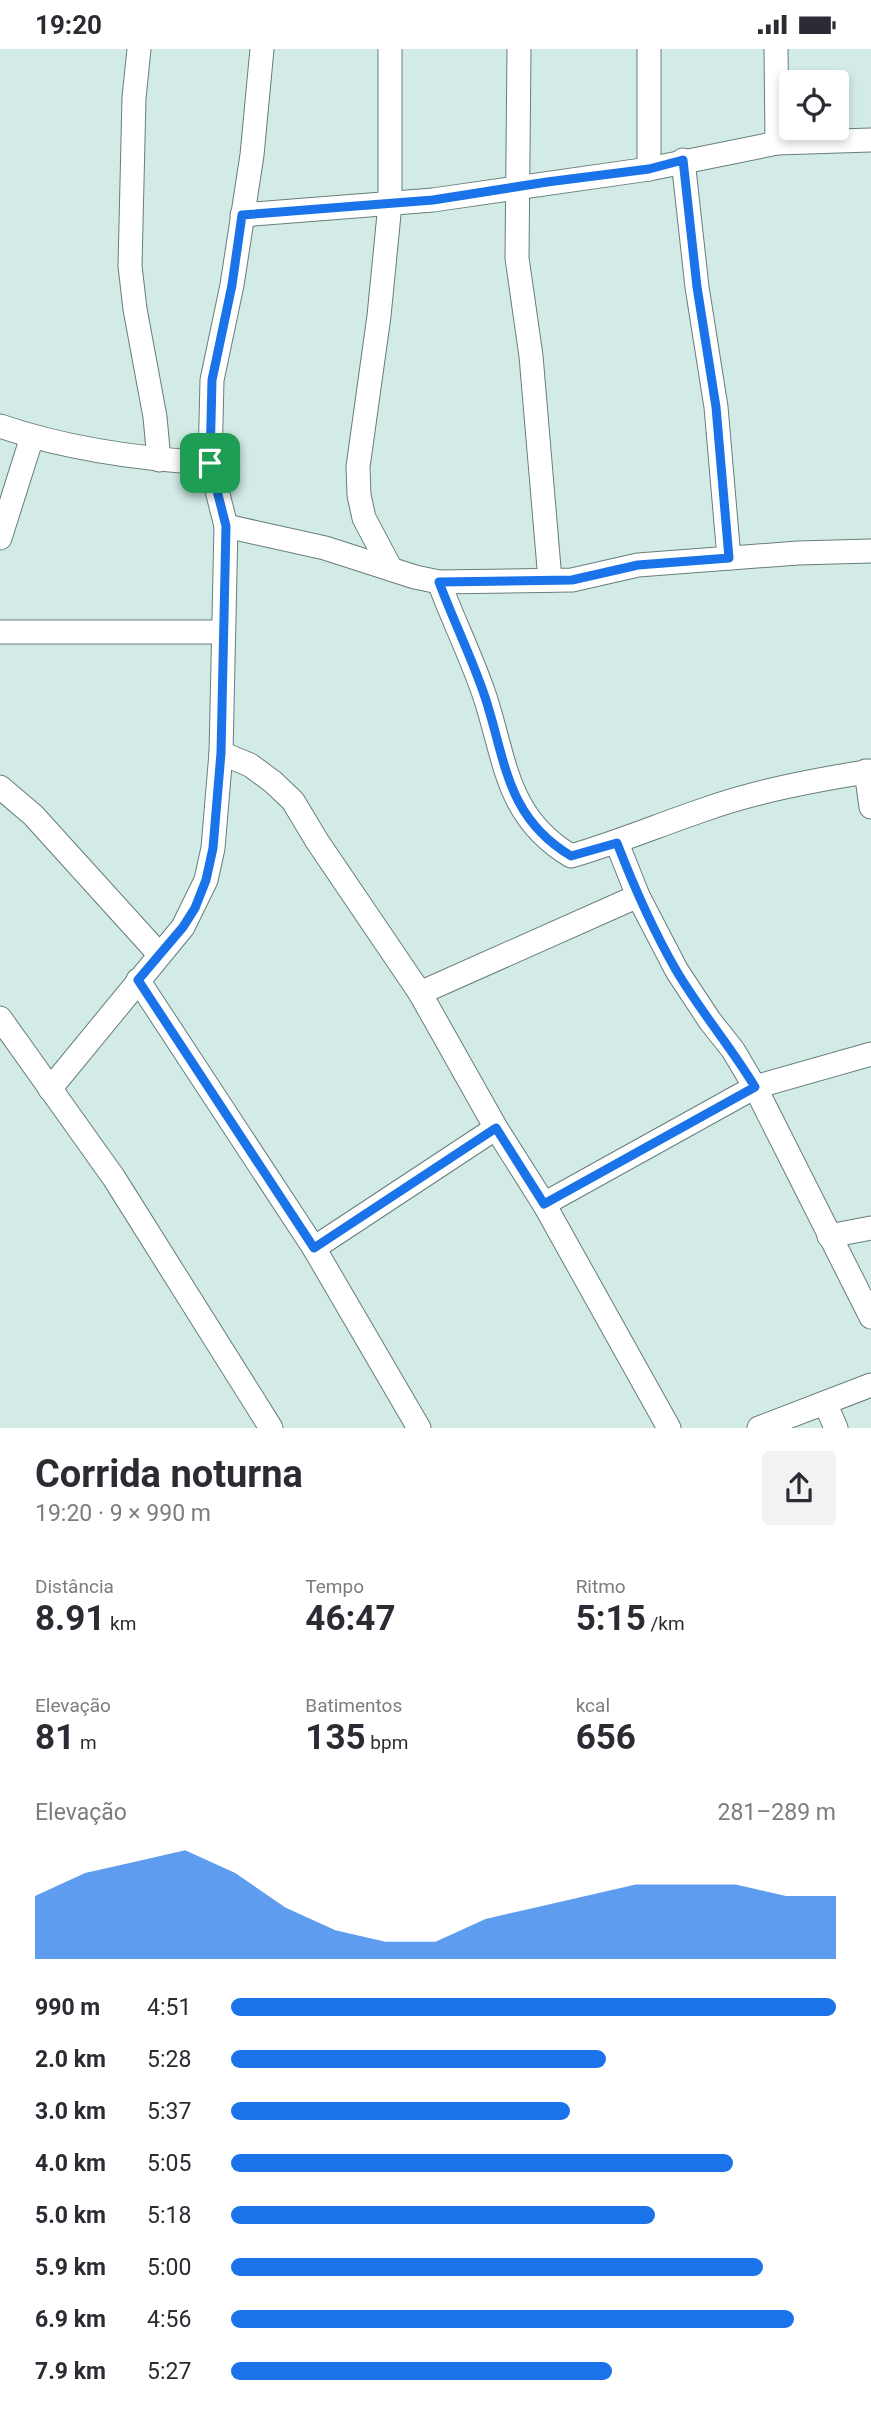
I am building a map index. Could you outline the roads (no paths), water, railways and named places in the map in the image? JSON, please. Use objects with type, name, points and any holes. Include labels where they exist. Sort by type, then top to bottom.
[{"type":"street","points":[[139,49],[134,99],[130,266],[135,310],[155,417],[159,460]]},
{"type":"street","points":[[50,1089],[183,927],[206,880],[213,848],[221,753],[226,526],[210,463],[212,380],[232,285],[252,155],[262,49]]},
{"type":"street","points":[[390,49],[390,204],[379,316],[358,467],[359,495],[365,518],[391,569]]},
{"type":"street","points":[[519,49],[517,258],[531,356],[550,580]]},
{"type":"street","points":[[649,49],[649,169]]},
{"type":"street","points":[[776,49],[777,143]]},
{"type":"street","points":[[242,215],[293,209],[390,204],[517,187],[649,169],[777,143],[871,140]]},
{"type":"street","points":[[683,160],[697,287],[716,407],[729,558]]},
{"type":"street","points":[[0,426],[47,442],[159,460],[210,463]]},
{"type":"street","points":[[0,538],[32,437]]},
{"type":"street","points":[[226,526],[325,548],[439,582],[572,580],[638,565],[871,551]]},
{"type":"street","points":[[439,582],[485,697],[516,799],[550,844],[571,856],[617,843],[705,809],[869,771],[871,807]]},
{"type":"street","points":[[0,632],[223,632]]},
{"type":"street","points":[[221,753],[250,765],[293,801],[420,993],[496,1128],[544,1204],[668,1428]]},
{"type":"street","points":[[0,787],[33,815],[159,954]]},
{"type":"street","points":[[617,843],[638,896],[677,971],[733,1050],[755,1087],[871,1317]]},
{"type":"street","points":[[420,993],[638,896]]},
{"type":"street","points":[[138,980],[314,1248],[419,1428]]},
{"type":"street","points":[[0,1018],[114,1178],[271,1428]]},
{"type":"street","points":[[544,1204],[755,1087],[871,1054]]},
{"type":"street","points":[[314,1248],[496,1128]]},
{"type":"street","points":[[829,1236],[871,1227]]},
{"type":"street","points":[[760,1428],[871,1385]]},
{"type":"street","points":[[825,1403],[836,1428]]}]
